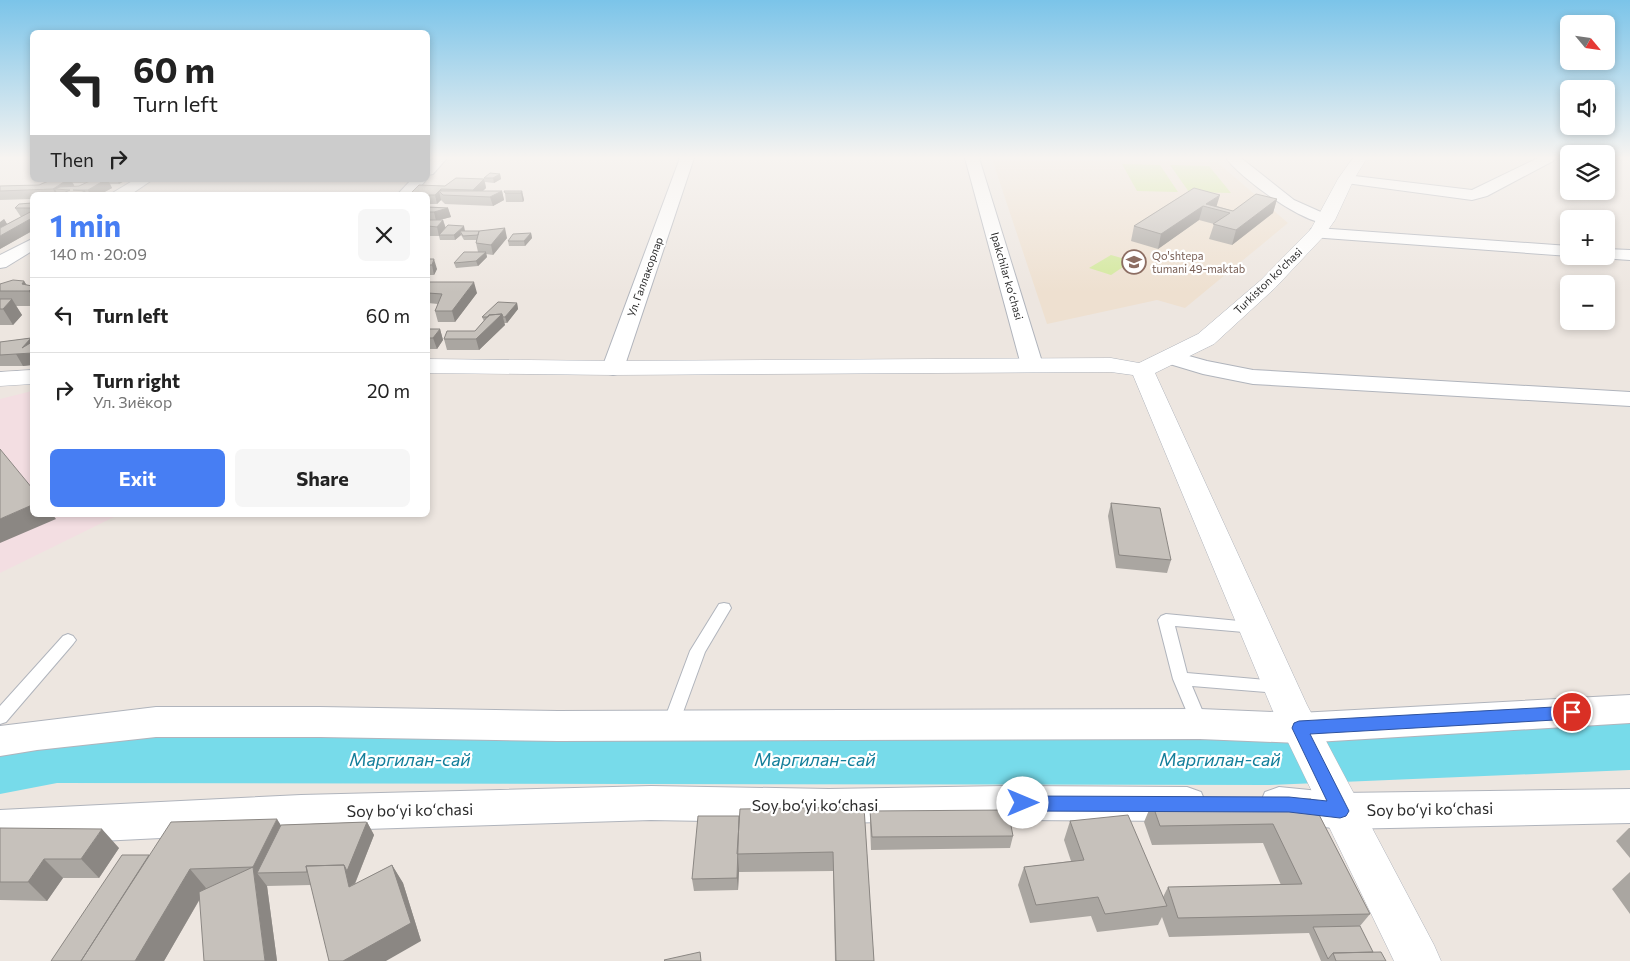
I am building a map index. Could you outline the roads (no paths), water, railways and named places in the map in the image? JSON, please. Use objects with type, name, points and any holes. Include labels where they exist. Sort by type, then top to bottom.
[{"type":"street","name":"Ул. Галлакорлар","points":[[613,368],[671,203]]},
{"type":"street","name":"Ipakchilar koʻchasi","points":[[985,203],[1032,365]]},
{"type":"street","points":[[1288,203],[1321,226],[1560,250]]},
{"type":"street","name":"Turkiston ko'chasi","points":[[1142,370],[1206,339],[1268,284],[1321,226],[1333,203]]},
{"type":"street","points":[[0,263],[30,245]]},
{"type":"street","points":[[1615,254],[1630,255]]},
{"type":"street","points":[[1171,357],[1203,367],[1253,377],[1630,399]]},
{"type":"street","points":[[430,366],[613,368],[1111,365],[1142,370],[1290,708],[1340,811],[1418,961]]},
{"type":"street","points":[[0,379],[30,377]]},
{"type":"street","points":[[0,741],[156,722],[670,726],[1200,724],[1290,708],[1630,709]]},
{"type":"street","name":"Soy boʻyi koʻchasi","points":[[0,828],[301,813],[651,803],[829,806],[1004,803],[1289,804],[1340,811],[1630,806]]},
{"type":"lane","points":[[670,726],[698,651],[724,608]]},
{"type":"lane","points":[[1200,724],[1181,679],[1166,620],[1254,627]]},
{"type":"lane","points":[[0,717],[68,640]]},
{"type":"lane","points":[[1181,679],[1290,708]]},
{"type":"waterway","name":"Маргилан-сай","points":[[0,769],[57,759],[1270,761],[1630,746]]},
{"type":"place","name":"Qo'shtepa tumani 49-maktab","points":[[1134,262]]}]
